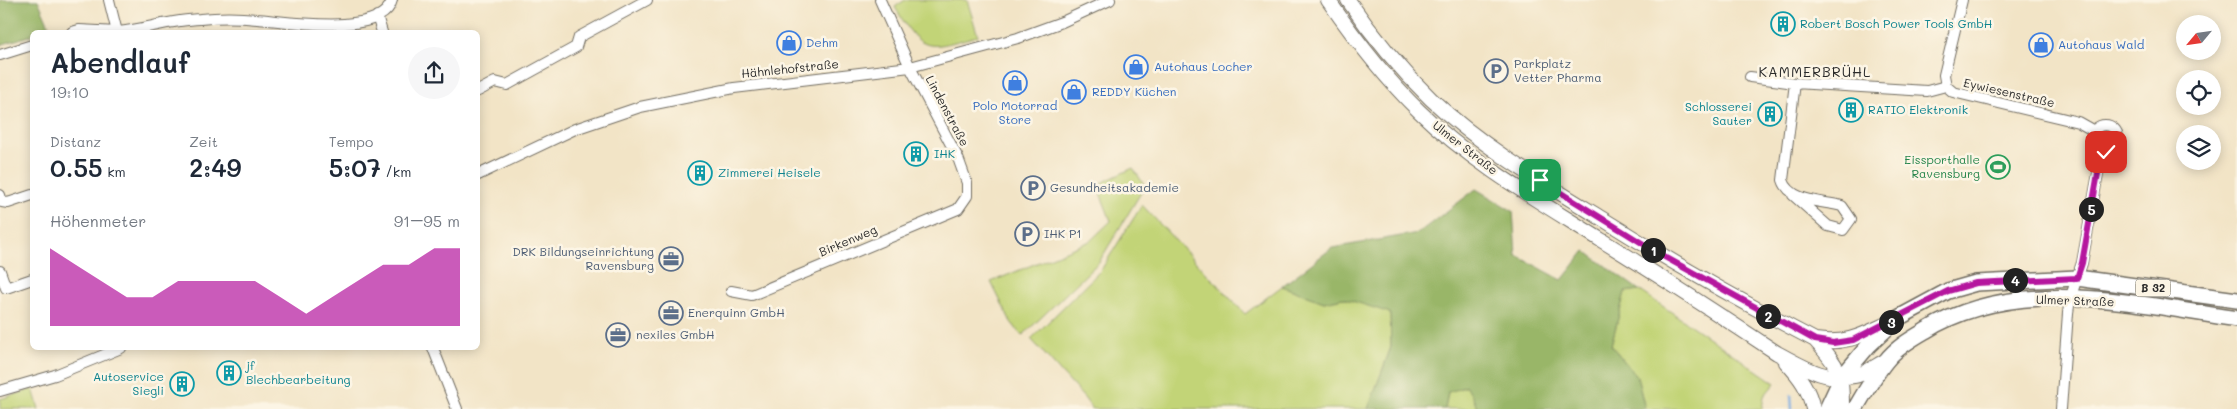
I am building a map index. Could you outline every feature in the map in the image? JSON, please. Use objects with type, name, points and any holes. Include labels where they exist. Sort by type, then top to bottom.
[{"type":"main road","name":"Ulmer Straße","points":[[1328,0],[1353,35],[1388,78],[1419,111],[1454,142],[1562,215],[1776,353],[1828,377],[1857,376],[1887,360],[1907,342],[1959,312],[1985,305],[2042,298],[2070,298],[2128,303],[2237,319]]},
{"type":"main road","name":"Ulmer Straße","points":[[1348,0],[1365,25],[1430,98],[1472,133],[1540,180],[1663,256],[1815,340],[1831,357],[1842,377]]},
{"type":"main road","name":"Ulmer Straße","points":[[1898,318],[1948,291],[1976,283],[2077,278],[2237,300]]},
{"type":"main road","points":[[1815,340],[1833,343],[1853,340],[1898,318]]},
{"type":"main road","name":"B 32","points":[[1828,409],[1842,377],[1869,345],[1898,318]]},
{"type":"main road","points":[[1776,353],[1800,376],[1810,393],[1813,409]]},
{"type":"main road","name":"B 32","points":[[1856,409],[1887,360]]},
{"type":"main road","points":[[1842,377],[1842,409]]},
{"type":"street","points":[[109,0],[116,30]]},
{"type":"street","points":[[129,30],[198,19],[245,18],[339,25],[377,16],[388,10],[392,0]]},
{"type":"street","points":[[480,89],[495,82],[507,85],[576,47],[579,37],[647,0]]},
{"type":"street","name":"Lindenstraße","points":[[880,0],[910,67],[958,158],[967,183],[968,196]]},
{"type":"street","name":"Hähnlehofstraße","points":[[480,174],[575,129],[662,100],[743,86],[910,67],[1018,38],[1062,22],[1110,0]]},
{"type":"street","name":"Eywiesenstraße","points":[[1962,0],[1944,75],[1946,86],[1953,92],[2078,122],[2094,131],[2105,125],[2112,127],[2118,133],[2118,141],[2114,148],[2102,151]]},
{"type":"street","points":[[377,16],[381,30]]},
{"type":"street","points":[[0,55],[30,46]]},
{"type":"street","points":[[1750,77],[1796,83],[1927,91],[1946,86]]},
{"type":"street","points":[[1793,195],[1842,206],[1851,219],[1843,230],[1828,226],[1785,188],[1783,180],[1796,83]]},
{"type":"street","points":[[2061,409],[2070,298],[2082,263],[2102,151],[2093,143],[2094,131]]},
{"type":"street","points":[[1,200],[8,203],[30,196]]},
{"type":"street","name":"Birkenweg","points":[[731,291],[752,295],[958,209],[968,196]]},
{"type":"street","points":[[0,271],[6,288],[30,280]]},
{"type":"street","points":[[0,391],[55,374],[116,350]]},
{"type":"street","points":[[434,350],[457,409]]},
{"type":"green space","points":[[0,0],[38,0],[51,30],[30,30],[30,36],[0,45]]},
{"type":"green space","points":[[905,0],[967,0],[978,36],[948,44],[929,45],[913,34],[895,7]]},
{"type":"green space","points":[[1133,168],[1145,186],[1099,262],[1022,336],[1011,322],[991,282],[1090,241],[1111,221],[1097,185]]},
{"type":"green space","points":[[1476,189],[1513,211],[1516,255],[1562,280],[1585,251],[1639,290],[1625,292],[1611,345],[1637,377],[1645,409],[1478,409],[1467,386],[1448,392],[1445,409],[1368,409],[1391,347],[1390,313],[1343,298],[1324,302],[1282,286],[1332,248],[1418,233]]},
{"type":"green space","points":[[1142,205],[1245,314],[1282,286],[1324,302],[1343,298],[1390,312],[1391,347],[1368,409],[1092,409],[1031,339],[1101,270]]},
{"type":"green space","points":[[1639,290],[1775,383],[1764,396],[1762,409],[1645,409],[1637,377],[1611,345],[1625,292]]},
{"type":"green space","points":[[1468,386],[1478,409],[1445,409],[1448,392]]},
{"type":"green space","points":[[33,389],[39,409],[0,409],[0,399]]},
{"type":"waterway","points":[[1791,395],[1792,409]]},
{"type":"place","name":"Robert Bosch Power Tools GmbH","points":[[1783,24]]},
{"type":"place","name":"Dehm","points":[[789,43]]},
{"type":"place","name":"Autohaus Wald","points":[[2041,45]]},
{"type":"place","name":"Autohaus Locher","points":[[1136,67]]},
{"type":"place","name":"Parkplatz Vetter Pharma","points":[[1496,71]]},
{"type":"place","name":"Polo Motorrad Store","points":[[1015,83]]},
{"type":"place","name":"REDDY Küchen","points":[[1074,92]]},
{"type":"place","name":"RATIO Elektronik","points":[[1851,110]]},
{"type":"place","name":"Schlosserei Sauter","points":[[1770,114]]},
{"type":"place","name":"IHK","points":[[916,154]]},
{"type":"place","name":"Eissporthalle Ravensburg","points":[[1998,167]]},
{"type":"place","name":"Zimmerei Heisele","points":[[700,173]]},
{"type":"place","name":"Gesundheitsakademie","points":[[1033,188]]},
{"type":"place","name":"IHK P1","points":[[1027,234]]},
{"type":"place","name":"DRK Bildungseinrichtung Ravensburg","points":[[671,259]]},
{"type":"place","name":"Enerquinn GmbH","points":[[671,313]]},
{"type":"place","name":"nexiles GmbH","points":[[618,335]]},
{"type":"place","name":"jf Blechbearbeitung","points":[[229,373]]},
{"type":"place","name":"Autoservice Siegli","points":[[182,384]]},
{"type":"district","name":"KAMMERBRÜHL","points":[[1815,72]]},
{"type":"route","points":[[1540,180],[1663,256],[1756,310],[1815,340],[1833,343],[1853,340],[1948,291],[1976,283],[2042,278],[2077,278],[2082,263],[2102,151],[2106,152]]}]
